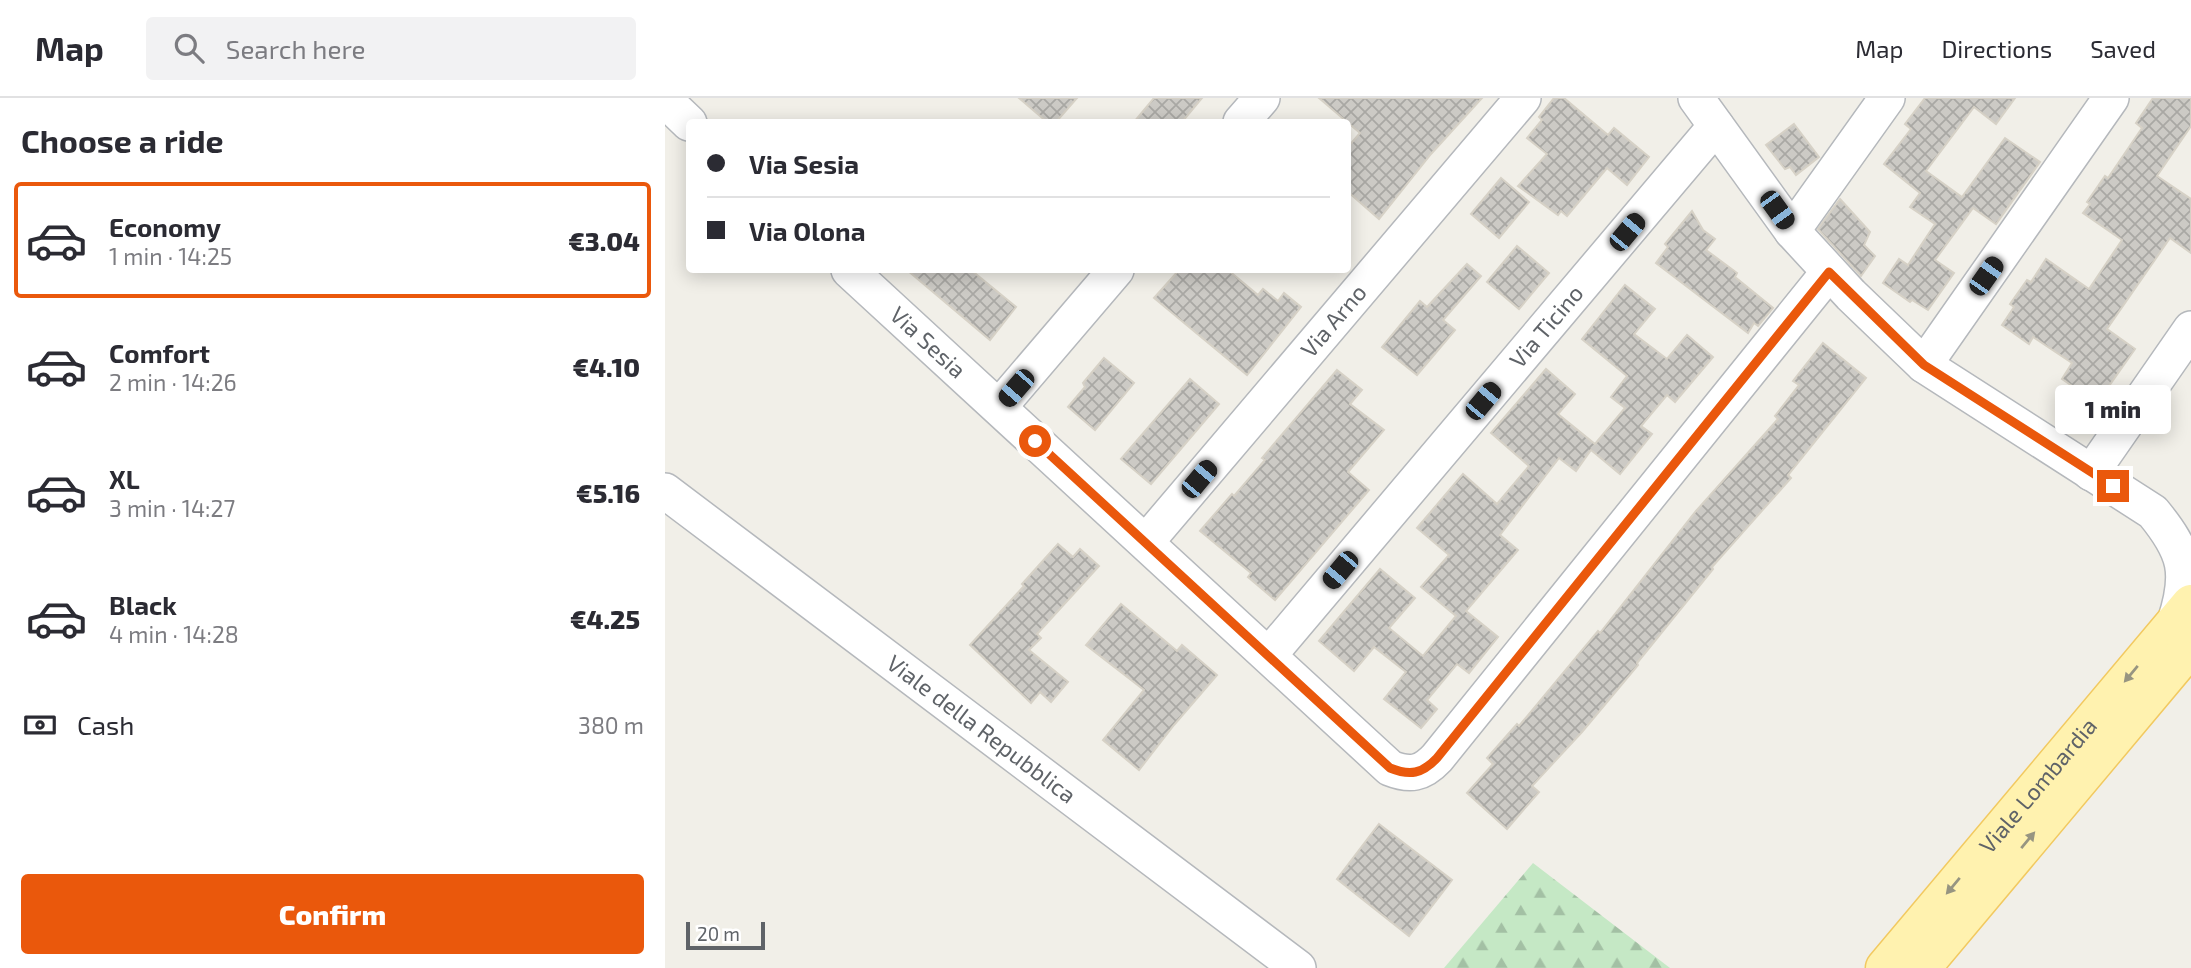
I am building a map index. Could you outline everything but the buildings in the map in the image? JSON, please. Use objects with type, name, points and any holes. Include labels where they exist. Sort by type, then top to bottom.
[{"type":"main road","name":"Viale Lombardia","points":[[1885,968],[2186,624]]},
{"type":"main road","name":"Viale Lombardia","points":[[1921,968],[2186,624]]},
{"type":"street","points":[[1244,119],[1262,98]]},
{"type":"street","name":"Via Arno","points":[[1146,542],[1523,98]]},
{"type":"street","points":[[1792,231],[1887,98]]},
{"type":"street","points":[[1924,365],[2111,98]]},
{"type":"street","points":[[665,100],[686,119]]},
{"type":"street","points":[[1706,112],[1792,231],[1829,272],[1924,365],[2153,512],[2178,547],[2185,566],[2187,584],[2183,602],[2186,624]]},
{"type":"street","name":"Via Ticino","points":[[1269,655],[1706,112]]},
{"type":"street","name":"Via Sesia","points":[[852,273],[1390,768],[1415,774],[1429,767],[1437,758],[1829,272]]},
{"type":"street","points":[[999,407],[1113,273]]},
{"type":"street","points":[[2091,472],[2191,329]]},
{"type":"street","name":"Viale della Repubblica","points":[[665,491],[1298,968]]},
{"type":"street","points":[[2134,499],[2163,510],[2191,516]]},
{"type":"green space","points":[[1533,863],[1670,968],[1444,968]]},
{"type":"route","points":[[1035,441],[1390,768],[1415,774],[1429,767],[1437,758],[1829,272],[1924,365],[2113,486]]}]
